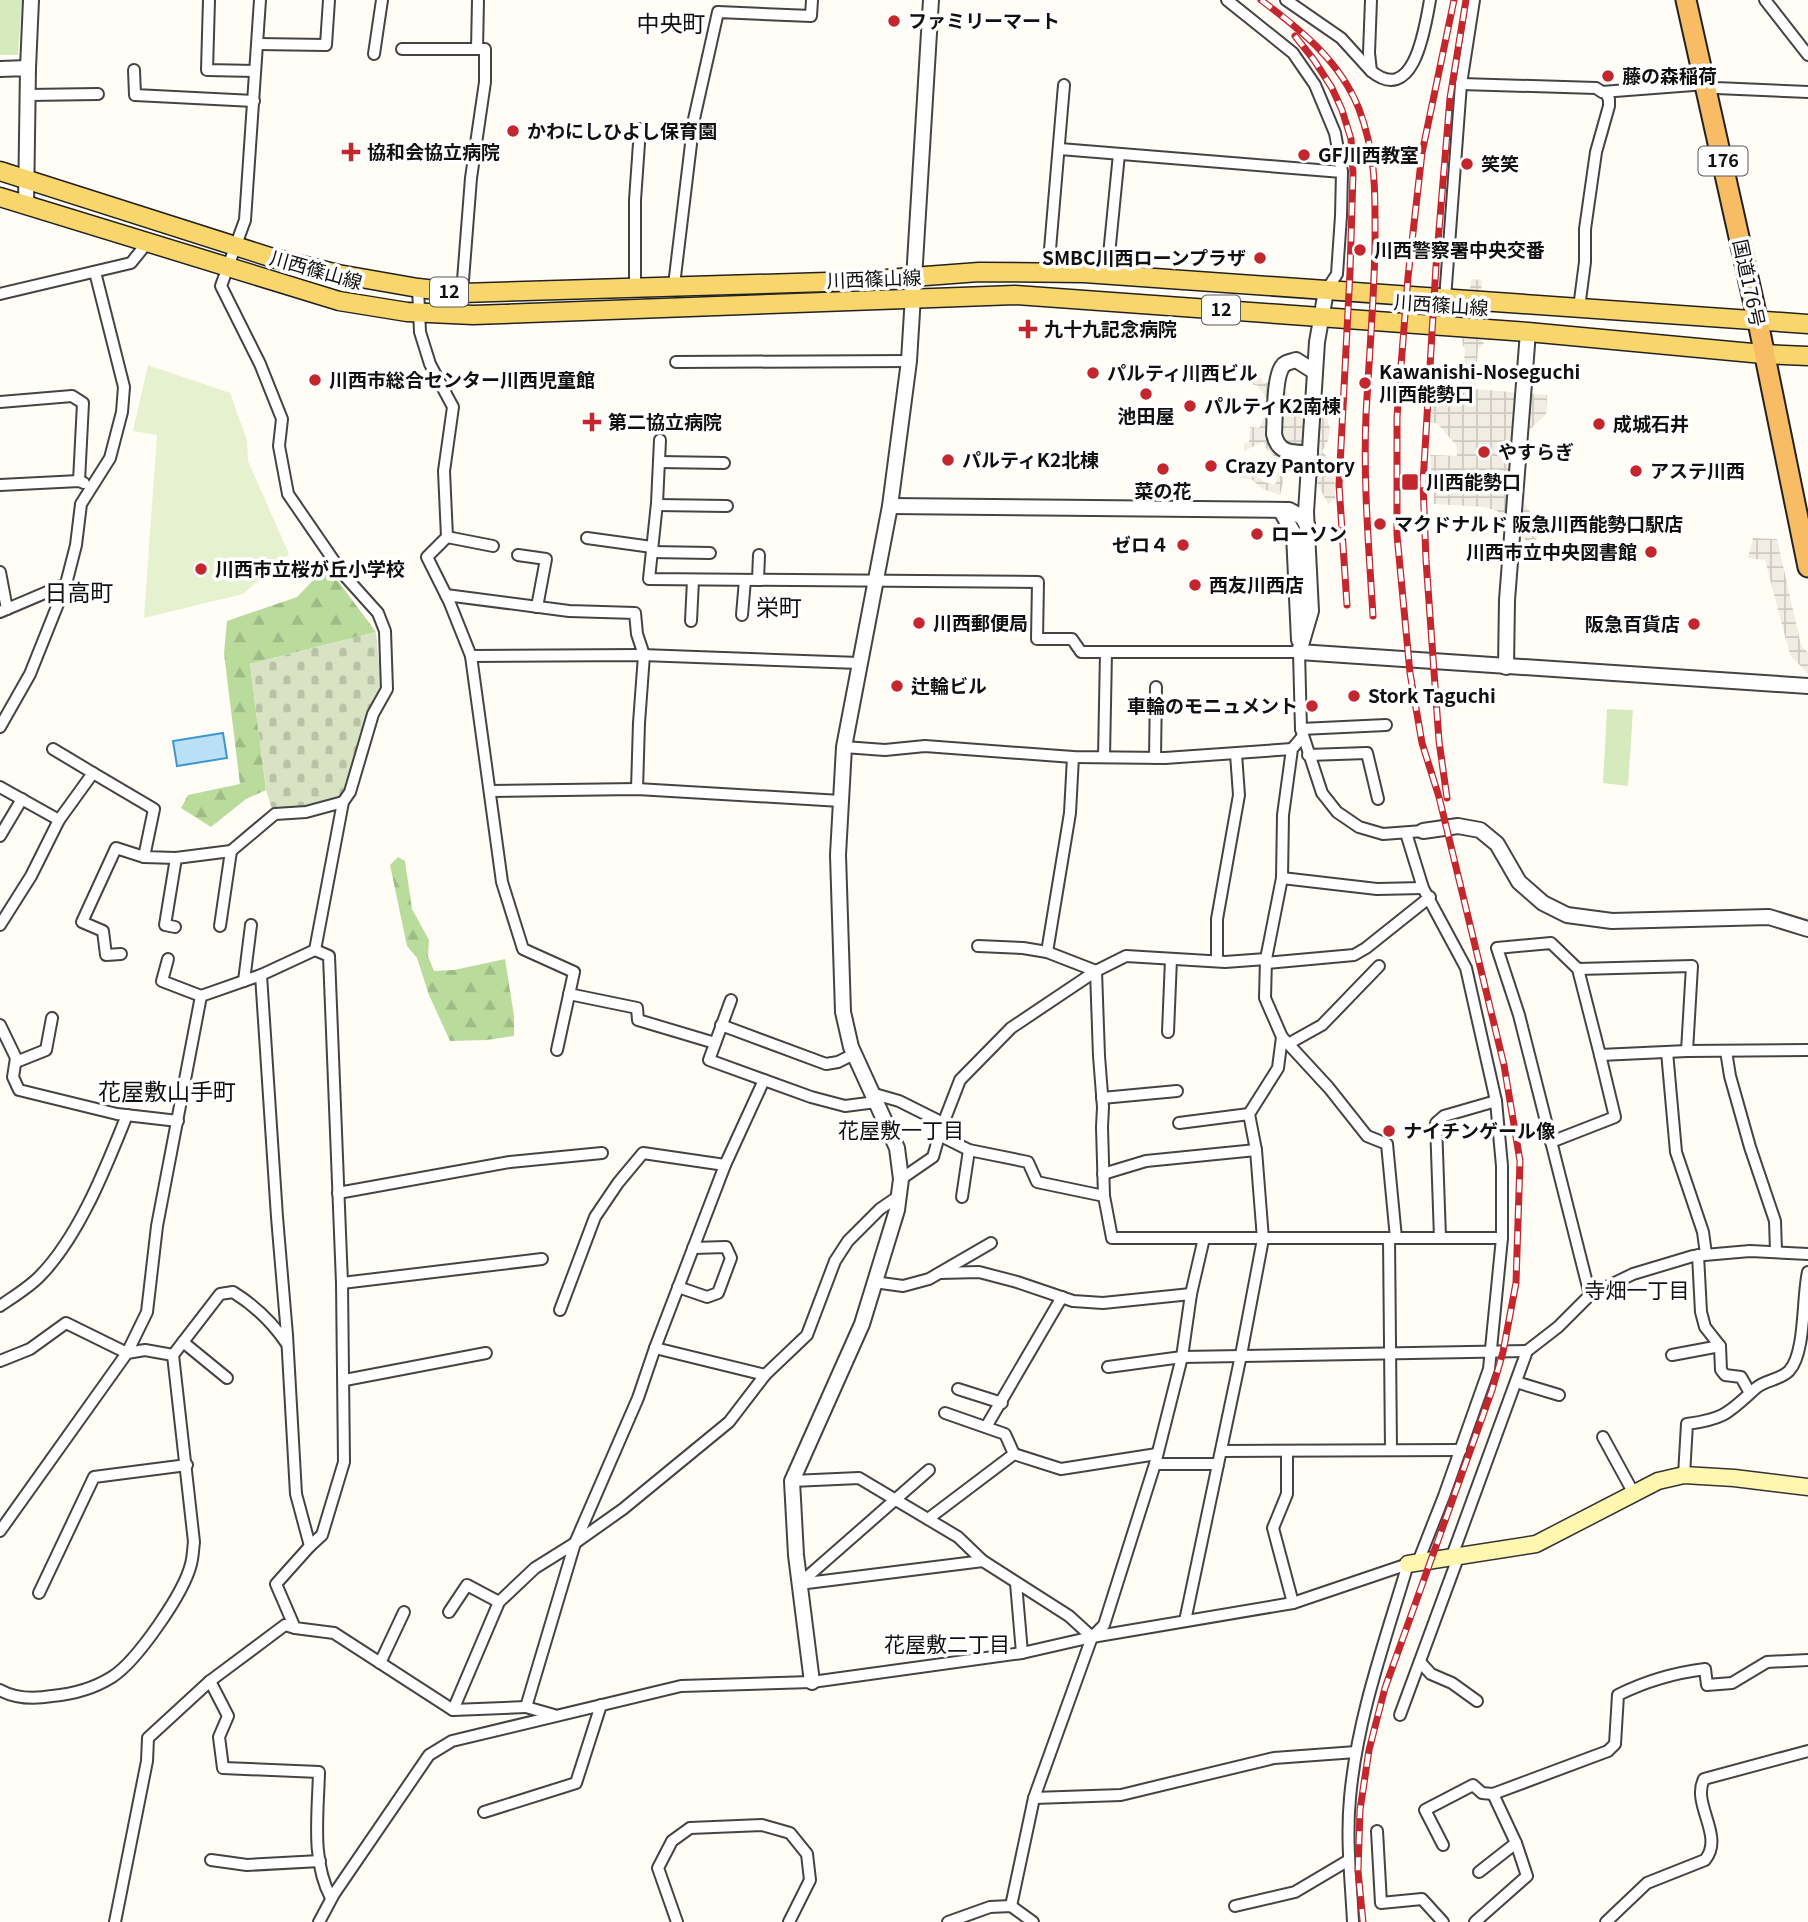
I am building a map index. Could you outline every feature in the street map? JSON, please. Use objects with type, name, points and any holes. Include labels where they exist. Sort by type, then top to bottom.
[{"type":"highway","name":"国道176号","points":[[1686,0],[1804,533],[1808,567]]},
{"type":"main road","name":"川西篠山線","points":[[0,172],[273,258],[338,274],[463,293],[859,281],[979,272],[1048,273],[1808,324]]},
{"type":"main road","name":"川西篠山線","points":[[0,197],[147,243],[229,265],[339,301],[419,313],[487,315],[1014,295],[1528,332],[1808,356]]},
{"type":"main road","points":[[1413,1563],[1536,1544],[1633,1492],[1658,1481],[1684,1475],[1808,1487]]},
{"type":"street","points":[[26,206],[31,0]]},
{"type":"street","points":[[209,0],[207,70],[255,71]]},
{"type":"street","points":[[260,0],[245,220],[221,286],[260,364],[282,419],[279,446],[288,494],[343,574],[378,613],[385,631],[387,689],[373,714],[350,792],[343,802],[316,950]]},
{"type":"street","points":[[258,44],[326,45],[329,0]]},
{"type":"street","points":[[374,54],[383,0]]},
{"type":"street","points":[[477,49],[478,0]]},
{"type":"street","points":[[674,285],[694,119],[718,12],[811,16],[812,0]]},
{"type":"street","points":[[812,1682],[791,1506],[792,1481],[862,1324],[897,1210],[901,1179],[897,1148],[854,1054],[843,1012],[838,855],[844,747],[890,506],[909,361],[931,0]]},
{"type":"street","points":[[1227,0],[1293,53],[1315,85],[1335,133],[1342,172],[1337,274],[1326,292],[1315,372],[1307,493],[1311,611],[1299,652]]},
{"type":"street","points":[[1286,0],[1341,38],[1382,80],[1393,81],[1410,70],[1416,58],[1430,0]]},
{"type":"street","points":[[1371,0],[1371,71]]},
{"type":"street","points":[[1445,299],[1461,84],[1474,0]]},
{"type":"street","points":[[1765,0],[1808,55]]},
{"type":"street","points":[[402,49],[485,49],[485,82],[471,178],[463,293]]},
{"type":"street","points":[[0,69],[28,68]]},
{"type":"street","points":[[134,70],[135,95],[254,101]]},
{"type":"street","points":[[1461,84],[1543,85],[1596,88],[1605,92],[1706,84],[1716,88],[1808,92]]},
{"type":"street","points":[[1048,273],[1064,85]]},
{"type":"street","points":[[1579,308],[1585,262],[1585,229],[1596,152],[1609,106],[1605,92]]},
{"type":"street","points":[[28,95],[98,94]]},
{"type":"street","points":[[635,287],[635,200],[640,129]]},
{"type":"street","points":[[1060,149],[1342,172]]},
{"type":"street","points":[[1107,275],[1119,154]]},
{"type":"street","points":[[0,294],[131,263],[147,243]]},
{"type":"street","points":[[0,727],[30,674],[66,584],[76,545],[81,504],[110,458],[122,412],[124,387],[95,272]]},
{"type":"street","points":[[418,288],[420,332],[430,364],[453,407],[444,471],[447,537],[427,557],[471,656],[502,882],[523,948],[574,972],[557,1050]]},
{"type":"street","points":[[1506,667],[1507,600],[1528,332]]},
{"type":"street","points":[[1310,453],[1290,453],[1281,449],[1274,434],[1278,378],[1282,366],[1296,360],[1315,372]]},
{"type":"street","points":[[676,362],[909,361]]},
{"type":"street","points":[[0,402],[72,396],[83,403],[79,481]]},
{"type":"street","points":[[660,440],[657,505],[649,579],[1038,582],[1037,639],[1072,639],[1081,652],[1299,652],[1808,686]]},
{"type":"street","points":[[659,461],[724,463]]},
{"type":"street","points":[[0,485],[79,481],[92,486]]},
{"type":"street","points":[[1285,511],[1296,506],[1307,493]]},
{"type":"street","points":[[890,506],[910,504],[1285,511],[1302,517],[1307,525]]},
{"type":"street","points":[[657,505],[727,506]]},
{"type":"street","points":[[1285,511],[1294,534],[1302,733],[1322,793],[1337,812],[1359,827],[1383,834],[1458,826],[1479,830],[1497,844],[1519,882],[1543,903],[1567,915],[1612,921],[1769,917],[1808,929]]},
{"type":"street","points":[[447,537],[493,546]]},
{"type":"street","points":[[587,538],[652,549],[710,553]]},
{"type":"street","points":[[518,555],[546,559],[537,607]]},
{"type":"street","points":[[758,580],[759,555]]},
{"type":"street","points":[[0,572],[4,610],[66,584]]},
{"type":"street","points":[[691,621],[692,580]]},
{"type":"street","points":[[742,615],[744,580]]},
{"type":"street","points":[[446,595],[569,611],[635,613],[643,655],[637,789]]},
{"type":"street","points":[[1104,757],[1106,652]]},
{"type":"street","points":[[471,656],[643,655],[859,663]]},
{"type":"street","points":[[1155,758],[1156,687]]},
{"type":"street","points":[[1302,733],[1386,725]]},
{"type":"street","points":[[1302,733],[1292,749],[1283,815],[1282,878],[1266,961],[1265,998],[1285,1041],[1329,1088],[1367,1136],[1387,1144],[1393,1238],[1389,1428],[1391,1449]]},
{"type":"street","points":[[844,747],[885,750],[938,747],[1073,757],[1155,758],[1292,749]]},
{"type":"street","points":[[53,749],[154,809],[144,858]]},
{"type":"street","points":[[1217,960],[1217,919],[1239,795],[1236,754]]},
{"type":"street","points":[[1308,755],[1367,754],[1378,799]]},
{"type":"street","points":[[1047,951],[1070,813],[1073,757]]},
{"type":"street","points":[[0,925],[32,876],[59,820],[93,773]]},
{"type":"street","points":[[0,787],[59,820]]},
{"type":"street","points":[[491,790],[637,789],[841,801]]},
{"type":"street","points":[[0,836],[22,799]]},
{"type":"street","points":[[121,954],[106,955],[103,930],[82,922],[116,848],[144,858],[176,858],[231,851],[275,814],[306,812],[343,802]]},
{"type":"street","points":[[1353,1922],[1349,1860],[1350,1799],[1366,1705],[1413,1563],[1461,1450],[1489,1369],[1502,1238],[1502,1166],[1496,1101],[1466,968],[1427,892],[1406,832]]},
{"type":"street","points":[[220,926],[231,851]]},
{"type":"street","points":[[175,927],[165,925],[176,858]]},
{"type":"street","points":[[1282,878],[1427,892]]},
{"type":"street","points":[[901,1179],[933,1157],[960,1080],[1011,1028],[1096,971],[1126,956],[1225,962],[1328,959],[1354,955],[1366,948],[1427,892]]},
{"type":"street","points":[[244,981],[251,925]]},
{"type":"street","points":[[1551,1142],[1615,1118],[1578,969],[1551,943],[1497,948],[1519,1016],[1551,1142],[1590,1295]]},
{"type":"street","points":[[978,946],[1047,951],[1096,971]]},
{"type":"street","points":[[168,959],[162,981],[201,996],[261,975],[316,950],[329,956],[345,1380],[344,1462],[322,1535],[276,1584],[295,1628]]},
{"type":"street","points":[[1168,1032],[1171,959]]},
{"type":"street","points":[[1285,1041],[1322,1025],[1379,966]]},
{"type":"street","points":[[1578,969],[1692,966],[1687,1051]]},
{"type":"street","points":[[1096,971],[1104,1196],[1112,1238],[1502,1238]]},
{"type":"street","points":[[261,975],[296,1494],[310,1546]]},
{"type":"street","points":[[569,994],[637,1008],[638,1020],[715,1043]]},
{"type":"street","points":[[0,1531],[127,1353],[147,1312],[157,1226],[201,996]]},
{"type":"street","points":[[731,1000],[709,1060],[845,1106],[874,1098],[899,1101],[943,1123]]},
{"type":"street","points":[[16,1062],[46,1049],[52,1018]]},
{"type":"street","points":[[0,1025],[16,1058],[13,1077],[19,1090],[127,1115],[178,1121]]},
{"type":"street","points":[[721,1025],[826,1064],[838,1062],[854,1054]]},
{"type":"street","points":[[1185,1621],[1263,1239],[1256,1150],[1249,1114],[1278,1068],[1285,1041]]},
{"type":"street","points":[[1601,1055],[1808,1050]]},
{"type":"street","points":[[1726,1051],[1730,1076],[1750,1147],[1775,1222],[1776,1251]]},
{"type":"street","points":[[1667,1052],[1676,1152],[1703,1232],[1704,1327],[1720,1346],[1721,1370],[1725,1375],[1741,1377],[1750,1393]]},
{"type":"street","points":[[526,1707],[575,1543],[628,1424],[726,1165],[764,1080]]},
{"type":"street","points":[[1102,1098],[1177,1091]]},
{"type":"street","points":[[1440,1238],[1436,1123],[1444,1116],[1496,1101]]},
{"type":"street","points":[[1179,1123],[1249,1114]]},
{"type":"street","points":[[0,1306],[39,1277],[69,1240],[104,1170],[127,1115]]},
{"type":"street","points":[[939,1135],[969,1150],[1028,1161],[1037,1182],[1104,1196]]},
{"type":"street","points":[[962,1197],[969,1150]]},
{"type":"street","points":[[1103,1174],[1146,1161],[1256,1150]]},
{"type":"street","points":[[338,1193],[510,1163],[602,1153]]},
{"type":"street","points":[[560,1310],[595,1217],[643,1153],[726,1165]]},
{"type":"street","points":[[453,1710],[499,1602],[535,1568],[623,1509],[729,1422],[765,1375],[807,1335],[835,1261],[848,1241],[880,1209],[899,1196]]},
{"type":"street","points":[[1011,1906],[1034,1798],[1092,1637],[1104,1625],[1132,1543],[1182,1357],[1191,1294],[1204,1238]]},
{"type":"street","points":[[874,1282],[903,1286],[929,1279],[991,1243]]},
{"type":"street","points":[[678,1287],[707,1297],[718,1293],[731,1258],[726,1247],[694,1248]]},
{"type":"street","points":[[1400,1715],[1527,1351],[1559,1326],[1590,1295],[1633,1274],[1702,1255],[1776,1251],[1808,1254]]},
{"type":"street","points":[[342,1283],[542,1259]]},
{"type":"street","points":[[940,1273],[979,1272],[1073,1301],[1103,1303],[1191,1294]]},
{"type":"street","points":[[1684,1475],[1687,1424],[1712,1421],[1727,1414],[1763,1382],[1788,1373],[1796,1360],[1808,1272]]},
{"type":"street","points":[[0,1690],[12,1697],[79,1693],[114,1676],[139,1651],[176,1597],[191,1565],[194,1542],[173,1356],[220,1294],[233,1292],[244,1299],[276,1328],[288,1347]]},
{"type":"street","points":[[986,1427],[1062,1297]]},
{"type":"street","points":[[0,1360],[30,1349],[66,1323],[127,1353],[145,1350],[173,1356]]},
{"type":"street","points":[[183,1342],[227,1378]]},
{"type":"street","points":[[1672,1355],[1720,1346]]},
{"type":"street","points":[[655,1348],[765,1375]]},
{"type":"street","points":[[1108,1367],[1182,1357],[1527,1351]]},
{"type":"street","points":[[345,1380],[486,1353]]},
{"type":"street","points":[[1516,1382],[1559,1395]]},
{"type":"street","points":[[958,1389],[1002,1403]]},
{"type":"street","points":[[945,1413],[1005,1434],[1014,1454],[1061,1469],[1156,1459],[1218,1464]]},
{"type":"street","points":[[1603,1437],[1633,1492]]},
{"type":"street","points":[[1221,1451],[1461,1450]]},
{"type":"street","points":[[1287,1452],[1287,1494],[1273,1528],[1293,1603]]},
{"type":"street","points":[[928,1519],[1014,1454]]},
{"type":"street","points":[[39,1593],[94,1477],[187,1465]]},
{"type":"street","points":[[799,1584],[929,1470]]},
{"type":"street","points":[[792,1481],[859,1478],[958,1537],[983,1561],[1069,1616],[1092,1637]]},
{"type":"street","points":[[799,1584],[983,1561]]},
{"type":"street","points":[[319,1922],[331,1899],[429,1755],[452,1741],[681,1686],[812,1682],[1022,1653],[1092,1637],[1293,1603],[1413,1563]]},
{"type":"street","points":[[1016,1583],[1022,1653]]},
{"type":"street","points":[[449,1612],[467,1585],[499,1602]]},
{"type":"street","points":[[380,1662],[404,1612]]},
{"type":"street","points":[[115,1922],[147,1761],[148,1738],[211,1681],[285,1625],[334,1633],[453,1710],[526,1707],[556,1716]]},
{"type":"street","points":[[1443,1845],[1425,1810],[1473,1785],[1482,1793],[1493,1794],[1608,1751],[1615,1744],[1618,1695],[1641,1684],[1679,1672],[1705,1669],[1707,1685],[1732,1683],[1767,1662],[1808,1660]]},
{"type":"street","points":[[1420,1662],[1432,1674],[1452,1683],[1477,1701]]},
{"type":"street","points":[[211,1681],[228,1716],[219,1737],[223,1768],[319,1772],[318,1844],[323,1882],[331,1899]]},
{"type":"street","points":[[484,1812],[576,1783],[601,1705]]},
{"type":"street","points":[[1606,1922],[1647,1883],[1709,1856],[1712,1842],[1700,1790],[1704,1779],[1808,1751]]},
{"type":"street","points":[[1034,1798],[1121,1795],[1274,1758],[1356,1752]]},
{"type":"street","points":[[1475,1922],[1527,1875],[1516,1843],[1493,1794]]},
{"type":"street","points":[[677,1922],[657,1868],[672,1840],[690,1828],[762,1825],[790,1833],[807,1854],[810,1880],[789,1922]]},
{"type":"street","points":[[1377,1831],[1381,1903],[1422,1899],[1443,1922]]},
{"type":"street","points":[[1479,1872],[1516,1843]]},
{"type":"street","points":[[211,1860],[247,1865],[320,1861]]},
{"type":"street","points":[[1235,1906],[1295,1892],[1349,1860]]},
{"type":"street","points":[[948,1922],[990,1907],[1011,1906],[1033,1922]]},
{"type":"green space","points":[[0,0],[22,0],[18,55],[0,55]]},
{"type":"green space","points":[[148,365],[230,393],[247,440],[248,461],[289,554],[243,594],[144,618],[157,435],[133,431]]},
{"type":"green space","points":[[329,569],[376,632],[250,664],[266,790],[246,799],[211,827],[181,808],[188,795],[240,784],[224,653],[227,621],[297,597],[321,572]]},
{"type":"green space","points":[[376,632],[381,685],[366,718],[349,788],[339,800],[305,809],[273,812],[266,790],[250,664]]},
{"type":"green space","points":[[1607,709],[1633,710],[1628,786],[1603,783]]},
{"type":"green space","points":[[398,857],[405,861],[412,909],[429,940],[428,956],[434,971],[454,970],[505,959],[514,1016],[514,1036],[450,1041],[429,995],[417,958],[407,946],[390,865]]},
{"type":"shaded area","points":[[1471,279],[1482,280],[1478,335],[1484,343],[1478,349],[1475,389],[1547,395],[1546,414],[1523,436],[1520,499],[1538,522],[1536,544],[1529,544],[1497,511],[1485,507],[1434,504],[1430,455],[1457,456],[1456,445],[1438,424],[1431,422],[1436,388],[1462,389],[1465,348],[1462,339],[1467,335]]},
{"type":"shaded area","points":[[1254,369],[1264,383],[1277,381],[1279,391],[1286,391],[1289,397],[1300,396],[1311,400],[1321,407],[1327,417],[1330,429],[1322,452],[1334,463],[1335,499],[1328,504],[1307,463],[1287,465],[1280,495],[1263,489],[1251,479],[1242,478],[1243,471],[1254,473],[1264,482],[1275,485],[1281,462],[1268,451],[1263,442],[1244,451],[1244,443],[1249,442],[1250,427],[1259,428],[1271,405],[1257,385],[1253,385]]},
{"type":"shaded area","points":[[1753,538],[1777,539],[1801,645],[1808,653],[1808,674],[1790,655],[1765,560],[1748,558]]},
{"type":"water","points":[[223,733],[227,758],[177,766],[173,741]]},
{"type":"railway","points":[[1261,0],[1305,35],[1330,61],[1351,92],[1369,143],[1374,176],[1375,245],[1365,465],[1373,616]]},
{"type":"railway","points":[[1363,1922],[1358,1871],[1360,1810],[1369,1750],[1385,1688],[1492,1390],[1503,1352],[1516,1283],[1520,1161],[1504,1065],[1439,797],[1422,743],[1410,673],[1397,535],[1397,417],[1408,277],[1422,153],[1454,0]]},
{"type":"railway","points":[[1447,798],[1439,741],[1423,483],[1436,266],[1450,98],[1466,0]]},
{"type":"railway","points":[[1295,36],[1332,88],[1351,139],[1353,173],[1350,272],[1339,485],[1347,605]]},
{"type":"place","name":"ファミリーマート","points":[[894,21]]},
{"type":"place","name":"藤の森稲荷","points":[[1608,76]]},
{"type":"place","name":"かわにしひよし保育園","points":[[513,131]]},
{"type":"place","name":"協和会協立病院","points":[[351,152]]},
{"type":"place","name":"GF川西教室","points":[[1304,155]]},
{"type":"place","name":"笑笑","points":[[1467,164]]},
{"type":"place","name":"川西警察署中央交番","points":[[1360,250]]},
{"type":"place","name":"SMBC川西ローンプラザ","points":[[1260,258]]},
{"type":"place","name":"九十九記念病院","points":[[1028,329]]},
{"type":"place","name":"パルティ川西ビル","points":[[1093,373]]},
{"type":"place","name":"川西市総合センター川西児童館","points":[[315,380]]},
{"type":"place","name":"Kawanishi-Noseguchi 川西能勢口","points":[[1365,383]]},
{"type":"place","name":"池田屋","points":[[1146,394]]},
{"type":"place","name":"パルティK2南棟","points":[[1190,406]]},
{"type":"place","name":"第二協立病院","points":[[592,422]]},
{"type":"place","name":"成城石井","points":[[1599,424]]},
{"type":"place","name":"やすらぎ","points":[[1484,452]]},
{"type":"place","name":"パルティK2北棟","points":[[948,460]]},
{"type":"place","name":"Crazy Pantory","points":[[1211,466]]},
{"type":"place","name":"菜の花","points":[[1163,469]]},
{"type":"place","name":"アステ川西","points":[[1636,471]]},
{"type":"place","name":"川西能勢口","points":[[1410,482]]},
{"type":"place","name":"マクドナルド 阪急川西能勢口駅店","points":[[1380,524]]},
{"type":"place","name":"ローソン","points":[[1257,534]]},
{"type":"place","name":"ゼロ４","points":[[1183,545]]},
{"type":"place","name":"川西市立中央図書館","points":[[1651,552]]},
{"type":"place","name":"川西市立桜が丘小学校","points":[[201,569]]},
{"type":"place","name":"西友川西店","points":[[1195,585]]},
{"type":"place","name":"川西郵便局","points":[[919,623]]},
{"type":"place","name":"阪急百貨店","points":[[1694,624]]},
{"type":"place","name":"辻輪ビル","points":[[897,686]]},
{"type":"place","name":"Stork Taguchi","points":[[1354,696]]},
{"type":"place","name":"車輪のモニュメント","points":[[1312,706]]},
{"type":"place","name":"ナイチンゲール像","points":[[1389,1131]]},
{"type":"district","name":"中央町","points":[[671,24]]},
{"type":"district","name":"日高町","points":[[79,593]]},
{"type":"district","name":"栄町","points":[[779,608]]},
{"type":"district","name":"花屋敷山手町","points":[[167,1092]]},
{"type":"district","name":"花屋敷一丁目","points":[[901,1131]]},
{"type":"district","name":"寺畑一丁目","points":[[1637,1291]]},
{"type":"district","name":"花屋敷二丁目","points":[[947,1645]]}]
